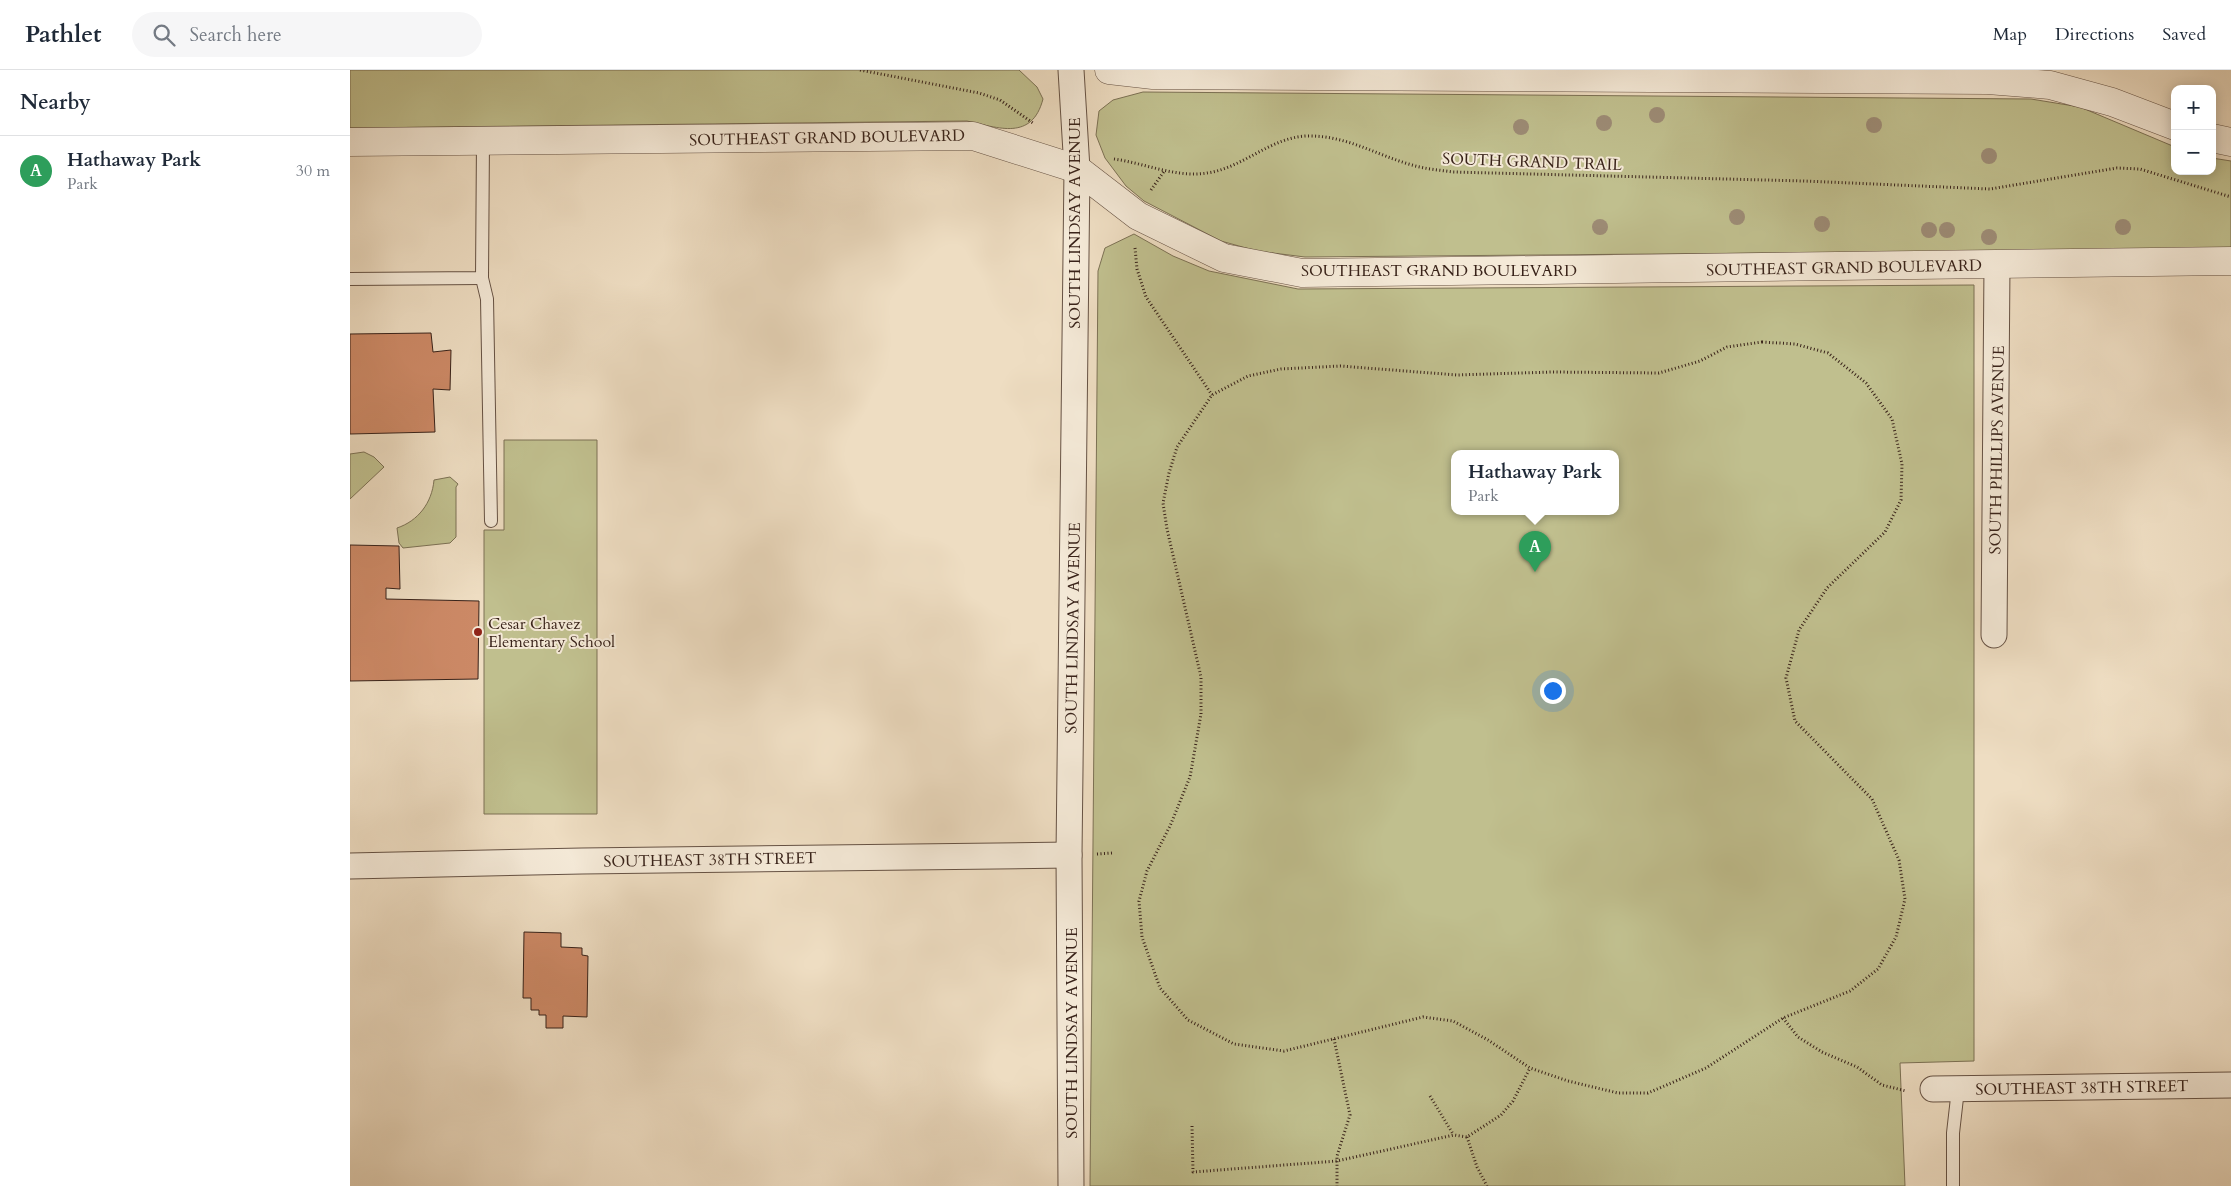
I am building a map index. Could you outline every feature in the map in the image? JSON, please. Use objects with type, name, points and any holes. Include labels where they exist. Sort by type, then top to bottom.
[{"type":"street","name":"SOUTH LINDSAY AVENUE","points":[[1071,70],[1076,156],[1069,855],[1071,1186]]},
{"type":"street","points":[[1109,70],[1153,75],[1988,75],[2050,85],[2112,102],[2171,124]]},
{"type":"street","name":"SOUTHEAST GRAND BOULEVARD","points":[[350,142],[973,136],[1076,156],[1138,216],[1224,258],[1302,273],[2231,261]]},
{"type":"street","points":[[2216,139],[2231,142]]},
{"type":"street","name":"SOUTH PHILLIPS AVENUE","points":[[1994,635],[1998,265]]},
{"type":"street","name":"SOUTHEAST 38TH STREET","points":[[350,866],[1069,855]]},
{"type":"street","name":"SOUTHEAST 38TH STREET","points":[[1946,1088],[2231,1085]]},
{"type":"lane","points":[[483,140],[482,278],[487,299],[491,520]]},
{"type":"lane","points":[[350,279],[482,278]]},
{"type":"lane","points":[[1946,1088],[1953,1133],[1953,1186]]},
{"type":"path","name":"SOUTH GRAND TRAIL","points":[[860,70],[993,97],[1018,110],[1076,156],[1104,158],[1165,170],[1207,173],[1226,168],[1285,140],[1306,136],[1353,142],[1411,165],[1453,172],[1804,181],[1990,189],[2117,168],[2140,169],[2231,197]]},
{"type":"path","points":[[1165,170],[1144,201],[1138,216],[1134,234],[1136,260],[1146,297],[1212,395]]},
{"type":"path","points":[[1762,342],[1795,344],[1828,353],[1866,383],[1892,419],[1902,464],[1901,500],[1885,532],[1827,588],[1799,630],[1786,678],[1795,721],[1872,799],[1899,860],[1905,899],[1896,936],[1878,969],[1850,992],[1783,1018],[1706,1068],[1648,1093],[1618,1093],[1568,1081],[1530,1068],[1488,1040],[1453,1021],[1423,1017],[1284,1051],[1234,1044],[1188,1020],[1160,988],[1142,938],[1139,901],[1147,871],[1170,826],[1190,777],[1201,714],[1201,676],[1166,529],[1163,503],[1169,473],[1178,447],[1212,395],[1256,374],[1281,369],[1340,366],[1457,375],[1552,372],[1659,373],[1700,360],[1727,347],[1762,342]]},
{"type":"path","points":[[1783,1018],[1798,1037],[1822,1052],[1857,1067],[1882,1085],[1903,1091],[1946,1088]]},
{"type":"path","points":[[1334,1039],[1350,1115],[1337,1161],[1337,1186]]},
{"type":"path","points":[[1192,1126],[1193,1172],[1337,1161],[1454,1135],[1467,1137],[1501,1115],[1513,1101],[1530,1068]]},
{"type":"path","points":[[1430,1096],[1454,1135]]},
{"type":"path","points":[[1467,1137],[1477,1167],[1486,1186]]},
{"type":"shaded area","points":[[350,70],[1019,70],[1037,87],[1043,99],[1038,112],[1031,121],[1023,126],[1013,128],[1002,128],[967,121],[350,128]]},
{"type":"shaded area","points":[[1143,92],[2031,99],[2080,107],[2171,145],[2171,175],[2216,175],[2216,159],[2231,161],[2231,249],[1305,257],[1257,251],[1221,241],[1144,201],[1126,186],[1105,158],[1096,135],[1099,111],[1113,100]]},
{"type":"shaded area","points":[[1134,234],[1173,256],[1209,271],[1298,289],[1974,285],[1974,1061],[1900,1063],[1905,1186],[1090,1186],[1098,271],[1105,248]]},
{"type":"shaded area","points":[[504,440],[597,440],[597,814],[484,814],[484,530],[504,530]]},
{"type":"shaded area","points":[[364,452],[374,457],[384,467],[350,499],[350,454]]},
{"type":"shaded area","points":[[450,477],[458,484],[456,487],[456,537],[450,543],[403,548],[399,543],[397,528],[411,521],[423,510],[433,488],[434,480]]},
{"type":"building","points":[[431,333],[433,352],[451,350],[450,390],[433,389],[435,432],[350,434],[350,334]]},
{"type":"building","name":"Cesar Chavez Elementary School","points":[[350,545],[399,546],[400,589],[386,588],[386,599],[479,601],[478,679],[350,681]]},
{"type":"building","points":[[524,932],[561,933],[561,947],[582,948],[582,955],[588,956],[587,1017],[563,1016],[563,1028],[546,1028],[546,1015],[539,1015],[539,1010],[531,1010],[531,998],[523,998]]},
{"type":"place","name":"Hathaway Park","points":[[1535,572]]},
{"type":"place","name":"Cesar Chavez Elementary School","points":[[478,632]]}]
